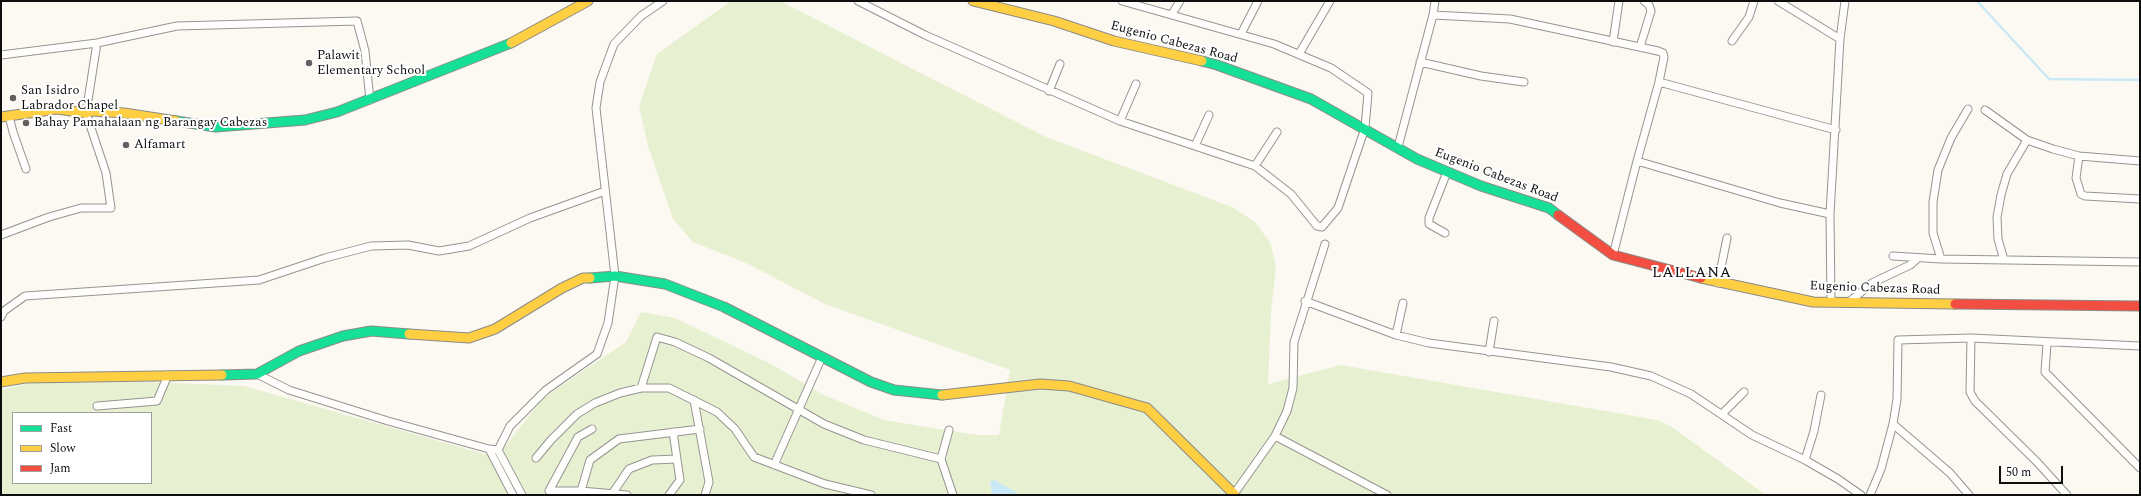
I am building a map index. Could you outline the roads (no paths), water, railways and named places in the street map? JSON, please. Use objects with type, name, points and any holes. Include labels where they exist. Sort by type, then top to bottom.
[{"type":"street","points":[[26,169],[13,132],[5,116],[57,109],[86,113],[92,111],[124,113],[216,127],[305,120],[337,112],[370,100],[505,46],[550,24],[588,1]]},
{"type":"street","points":[[498,450],[510,426],[546,390],[597,354],[608,323],[614,276],[596,108],[600,82],[614,44],[641,16],[663,1]]},
{"type":"street","points":[[858,1],[925,34],[1120,121],[1255,166],[1292,194],[1317,226],[1322,227],[1338,208],[1365,128],[1368,93],[1331,68],[1274,44],[1122,1]]},
{"type":"street","name":"Eugenio Cabezas Road","points":[[973,1],[1054,21],[1114,41],[1216,65],[1311,99],[1417,158],[1447,172],[1481,186],[1549,208],[1613,255],[1637,260],[1718,284],[1813,302],[2140,306]]},
{"type":"street","points":[[1172,14],[1180,1]]},
{"type":"street","points":[[1241,34],[1258,1]]},
{"type":"street","points":[[1299,54],[1330,1]]},
{"type":"street","points":[[1398,147],[1433,15],[1435,1]]},
{"type":"street","points":[[1613,42],[1619,1]]},
{"type":"street","points":[[1640,47],[1651,11],[1649,5],[1644,1]]},
{"type":"street","points":[[1732,41],[1749,17],[1754,1]]},
{"type":"street","points":[[1778,1],[1840,40]]},
{"type":"street","points":[[1831,302],[1830,214],[1840,40],[1845,1]]},
{"type":"street","points":[[1433,15],[1510,19],[1658,51],[1664,55],[1659,82],[1613,255]]},
{"type":"street","points":[[1,55],[97,43],[176,26],[357,21],[365,51],[370,100]]},
{"type":"street","points":[[1,235],[49,217],[81,208],[111,208],[106,173],[86,113],[97,43]]},
{"type":"street","points":[[1420,62],[1482,76],[1524,82]]},
{"type":"street","points":[[1050,91],[1060,64]]},
{"type":"street","points":[[1659,82],[1836,130]]},
{"type":"street","points":[[1120,121],[1136,84]]},
{"type":"street","points":[[1941,259],[1933,233],[1933,202],[1938,170],[1951,138],[1968,109]]},
{"type":"street","points":[[1985,110],[2027,140],[2079,156],[2140,161]]},
{"type":"street","points":[[1195,146],[1209,115]]},
{"type":"street","points":[[1255,166],[1277,132]]},
{"type":"street","points":[[2004,260],[1998,239],[2000,195],[2007,174],[2027,140]]},
{"type":"street","points":[[2079,156],[2076,178],[2081,194],[2085,196],[2140,199]]},
{"type":"street","points":[[1637,161],[1780,203],[1830,214]]},
{"type":"street","points":[[1445,233],[1429,224],[1429,218],[1447,172]]},
{"type":"street","points":[[1,317],[4,311],[24,296],[259,280],[325,258],[371,246],[408,245],[440,251],[469,246],[530,218],[605,191]]},
{"type":"street","points":[[1718,284],[1727,238]]},
{"type":"street","points":[[1,382],[25,378],[257,374],[299,352],[343,336],[371,331],[469,338],[495,330],[562,288],[583,278],[614,276],[665,284],[724,307],[871,382],[894,390],[945,395],[1040,384],[1069,386],[1147,408],[1217,475],[1235,495],[1275,436],[1287,411],[1293,388],[1294,342],[1305,301],[1325,244]]},
{"type":"street","points":[[1893,256],[1941,259],[2140,262]]},
{"type":"street","points":[[1849,302],[1872,283],[1910,265],[1918,258]]},
{"type":"street","points":[[1305,301],[1396,335],[1429,343],[1611,367],[1651,376],[1691,394],[1752,435],[1804,460],[1838,479],[1862,495]]},
{"type":"street","points":[[1396,335],[1404,302]]},
{"type":"street","points":[[1489,352],[1494,320]]},
{"type":"street","points":[[641,388],[657,337],[674,342],[709,358],[798,410],[864,440],[941,459]]},
{"type":"street","points":[[1971,338],[1970,392],[1975,401],[2037,462],[2067,495]]},
{"type":"street","points":[[1870,495],[1881,468],[1893,424],[1897,399],[1898,340],[1971,338],[2047,343],[2140,346]]},
{"type":"street","points":[[2047,343],[2042,374],[2140,468]]},
{"type":"street","points":[[774,464],[822,357]]},
{"type":"street","points":[[257,374],[288,390],[388,421],[489,449],[498,450]]},
{"type":"street","points":[[97,406],[157,401],[168,375]]},
{"type":"street","points":[[536,458],[551,440],[577,414],[595,403],[620,393],[641,388],[669,388],[717,412],[735,429],[754,457],[825,484],[871,495]]},
{"type":"street","points":[[1722,414],[1744,392]]},
{"type":"street","points":[[1804,460],[1814,431],[1821,395]]},
{"type":"street","points":[[694,400],[709,482],[705,495]]},
{"type":"street","points":[[1893,424],[1950,473],[1970,495]]},
{"type":"street","points":[[592,429],[578,437],[549,491],[581,491],[628,495]]},
{"type":"street","points":[[581,491],[590,460],[619,439],[700,429]]},
{"type":"street","points":[[949,430],[941,459],[953,495]]},
{"type":"street","points":[[669,495],[680,480],[673,432]]},
{"type":"street","points":[[1275,436],[1387,495]]},
{"type":"street","points":[[489,449],[513,495]]},
{"type":"street","points":[[498,450],[522,495]]},
{"type":"street","points":[[612,494],[629,469],[652,460],[676,459]]},
{"type":"water","points":[[995,480],[1022,495],[992,495],[990,482]]},
{"type":"waterway","points":[[1977,1],[2049,79],[2140,80]]},
{"type":"place","name":"Palawit Elementary School","points":[[309,63]]},
{"type":"place","name":"San Isidro Labrador Chapel","points":[[13,98]]},
{"type":"place","name":"Bahay Pamahalaan ng Barangay Cabezas","points":[[26,123]]},
{"type":"place","name":"Alfamart","points":[[126,145]]},
{"type":"district","name":"LALLANA","points":[[1692,274]]}]
